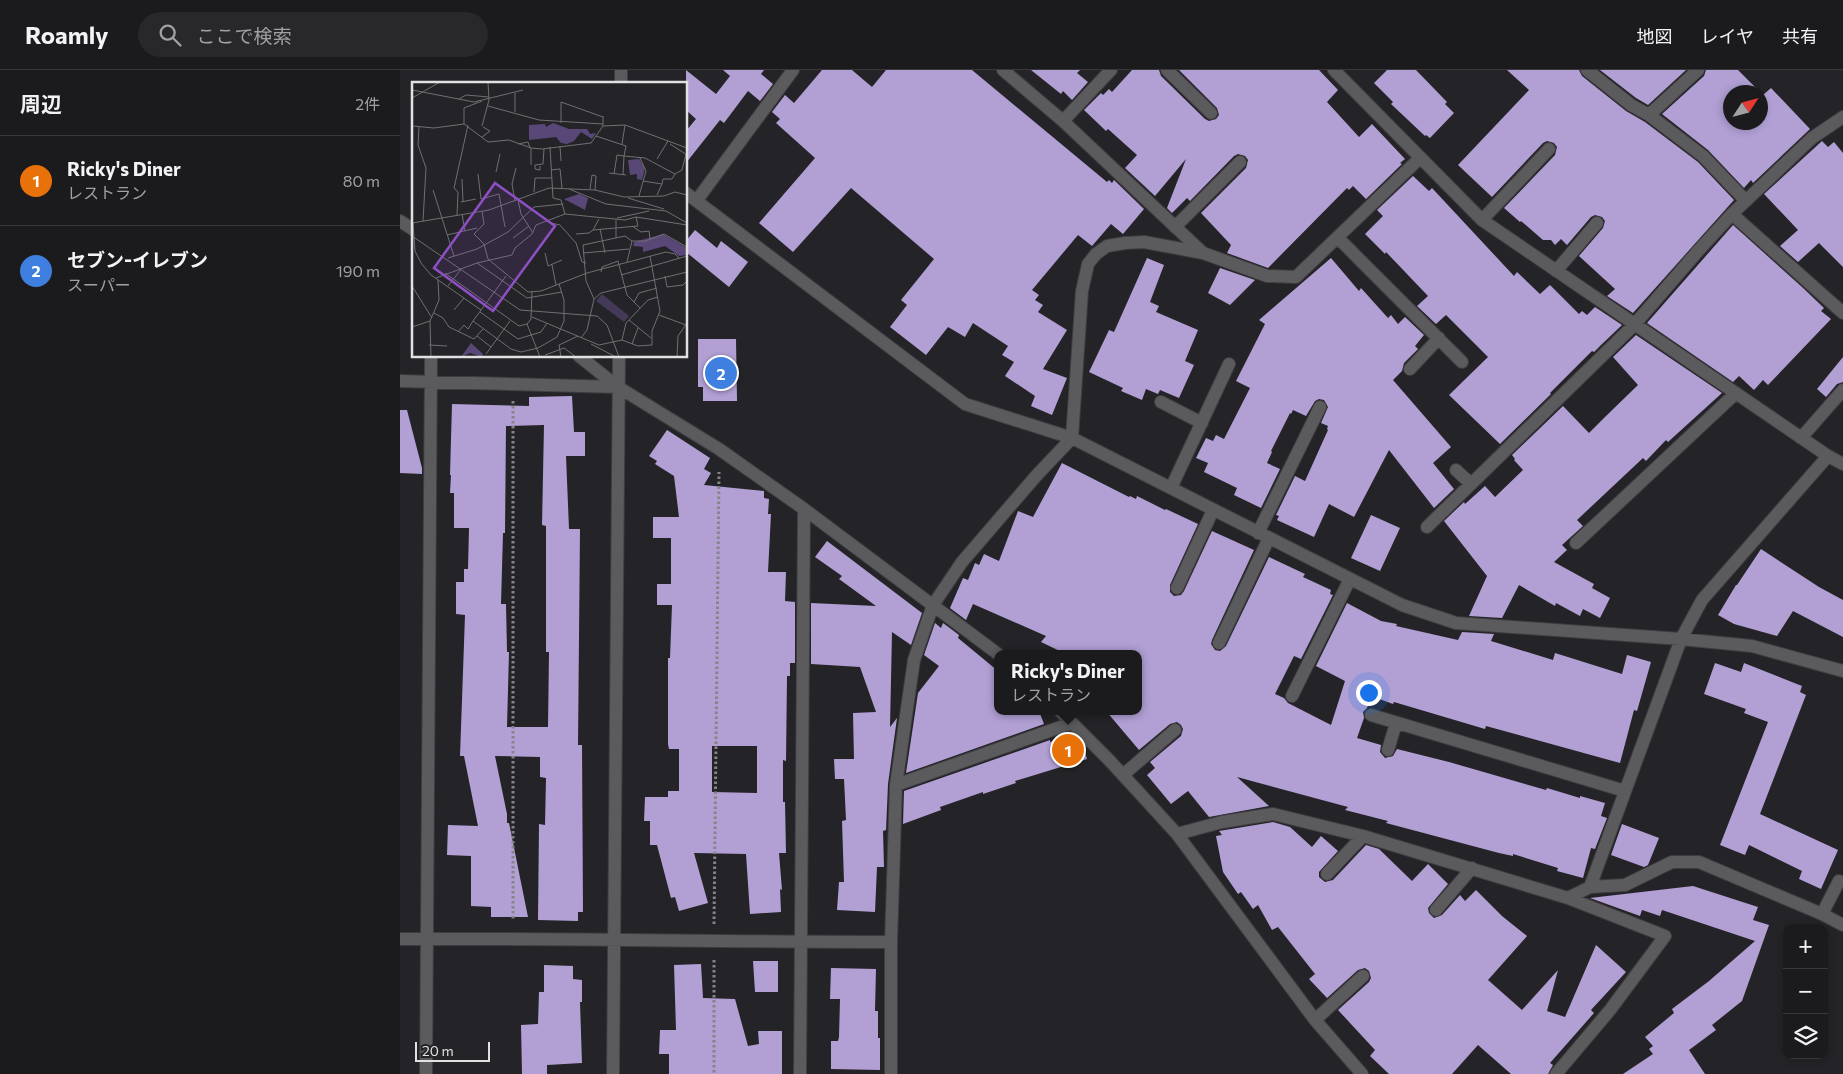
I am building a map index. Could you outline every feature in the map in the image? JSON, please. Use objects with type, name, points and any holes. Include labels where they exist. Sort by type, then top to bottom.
[{"type":"street","points":[[697,200],[792,70]]},
{"type":"street","points":[[1003,70],[1064,121],[1203,253]]},
{"type":"street","points":[[1064,121],[1111,70]]},
{"type":"street","points":[[1167,70],[1211,113]]},
{"type":"street","points":[[1334,70],[1482,220],[1801,438],[1843,464]]},
{"type":"street","points":[[1587,70],[1631,105],[1649,115],[1703,156],[1746,200]]},
{"type":"street","points":[[1649,115],[1698,70]]},
{"type":"street","points":[[1427,527],[1634,325],[1698,251],[1746,200],[1812,138],[1843,117]]},
{"type":"street","points":[[1482,220],[1549,149]]},
{"type":"street","points":[[891,1074],[896,785],[914,660],[933,605],[962,562],[1036,476],[1072,438],[1082,291],[1088,264],[1096,254],[1107,246],[1144,242],[1203,253],[1267,276],[1296,277],[1420,158]]},
{"type":"street","points":[[1176,227],[1240,162]]},
{"type":"street","points":[[688,194],[965,404],[1072,438],[1402,605],[1456,623],[1681,638],[1752,646],[1843,672]]},
{"type":"street","points":[[1732,214],[1843,313]]},
{"type":"street","points":[[400,221],[412,229]]},
{"type":"street","points":[[1556,271],[1597,223]]},
{"type":"street","points":[[1338,238],[1462,362]]},
{"type":"street","points":[[1410,369],[1439,338]]},
{"type":"street","points":[[426,1074],[431,358]]},
{"type":"street","points":[[581,358],[618,387],[719,449],[804,509],[994,651]]},
{"type":"street","points":[[613,1074],[618,358]]},
{"type":"street","points":[[1171,488],[1229,364]]},
{"type":"street","points":[[400,381],[618,387]]},
{"type":"street","points":[[1801,438],[1843,390]]},
{"type":"street","points":[[1576,543],[1736,394]]},
{"type":"street","points":[[1161,402],[1202,423]]},
{"type":"street","points":[[1219,643],[1263,535],[1320,407]]},
{"type":"street","points":[[1590,887],[1681,638],[1702,600],[1828,456]]},
{"type":"street","points":[[1456,470],[1471,484]]},
{"type":"street","points":[[800,1074],[804,509]]},
{"type":"street","points":[[1177,588],[1214,510]]},
{"type":"street","points":[[1292,696],[1350,579]]},
{"type":"street","points":[[1064,715],[1177,834],[1315,1020],[1362,1074]]},
{"type":"street","points":[[1371,715],[1625,791]]},
{"type":"street","points":[[896,785],[1072,722]]},
{"type":"street","points":[[1388,750],[1396,723]]},
{"type":"street","points":[[1123,775],[1175,730]]},
{"type":"street","points":[[1177,834],[1222,822],[1273,814],[1363,836],[1472,868],[1568,898],[1665,936],[1610,1010],[1556,1074]]},
{"type":"street","points":[[1327,874],[1363,836]]},
{"type":"street","points":[[1568,898],[1590,887],[1625,885],[1672,862],[1699,862],[1822,914],[1843,925]]},
{"type":"street","points":[[1436,910],[1472,868]]},
{"type":"street","points":[[1822,914],[1839,881]]},
{"type":"street","points":[[400,939],[513,938],[614,941],[892,942]]},
{"type":"street","points":[[1315,1020],[1362,976]]},
{"type":"path","points":[[513,384],[513,938]]},
{"type":"path","points":[[714,1074],[719,449]]},
{"type":"building","points":[[686,70],[716,94],[730,76],[723,70],[764,70],[761,74],[773,84],[760,101],[748,91],[724,123],[720,120],[688,160],[688,129],[696,119],[688,112],[688,82],[686,82]]},
{"type":"building","points":[[822,70],[852,70],[872,87],[886,70],[972,70],[1107,182],[1109,180],[1112,183],[1114,180],[1144,209],[1123,234],[1111,224],[1092,246],[1078,235],[1032,290],[1039,295],[1035,300],[1043,305],[1038,312],[1067,330],[1043,369],[1067,378],[1052,415],[1031,406],[1035,396],[1005,376],[1014,362],[1002,355],[1008,346],[973,323],[965,337],[948,327],[926,355],[890,327],[907,305],[901,300],[934,259],[851,188],[793,252],[759,223],[815,158],[776,123],[780,119],[772,112],[785,95],[794,103]]},
{"type":"building","points":[[1031,70],[1080,70],[1077,73],[1088,82],[1072,100],[1063,91],[1061,94]]},
{"type":"building","points":[[1132,70],[1159,70],[1161,76],[1209,121],[1216,119],[1219,115],[1217,108],[1179,70],[1319,70],[1338,90],[1327,102],[1359,137],[1372,124],[1405,159],[1366,199],[1353,186],[1349,190],[1347,188],[1268,268],[1227,253],[1231,245],[1201,213],[1246,168],[1248,160],[1245,156],[1238,154],[1234,156],[1190,201],[1187,198],[1172,213],[1167,208],[1186,159],[1155,196],[1125,168],[1137,155],[1108,129],[1106,131],[1084,110],[1101,93],[1103,95],[1109,89],[1112,92]]},
{"type":"building","points":[[1387,70],[1416,70],[1447,102],[1445,104],[1454,113],[1430,138],[1425,136],[1391,104],[1393,102],[1374,83]]},
{"type":"building","points":[[1507,70],[1579,70],[1582,76],[1626,111],[1645,122],[1698,162],[1734,200],[1633,313],[1607,296],[1615,289],[1579,256],[1603,228],[1605,221],[1602,217],[1595,215],[1591,217],[1567,245],[1561,239],[1555,245],[1551,240],[1543,240],[1504,208],[1555,155],[1557,147],[1554,143],[1547,141],[1543,143],[1492,197],[1458,165],[1529,90]]},
{"type":"building","points":[[1600,70],[1686,70],[1648,105]]},
{"type":"building","points":[[1706,70],[1738,70],[1753,85],[1723,85],[1723,130],[1768,130],[1768,91],[1771,88],[1810,129],[1753,183],[1751,180],[1744,188],[1708,150],[1662,114],[1704,76]]},
{"type":"building","points":[[1822,141],[1828,147],[1834,142],[1843,153],[1843,267],[1819,243],[1798,262],[1780,246],[1798,230],[1764,194]]},
{"type":"building","points":[[1413,176],[1429,191],[1432,188],[1514,276],[1517,272],[1540,294],[1550,285],[1579,314],[1582,311],[1587,315],[1595,307],[1622,325],[1594,352],[1592,351],[1500,444],[1449,395],[1488,357],[1446,315],[1436,324],[1417,306],[1428,296],[1386,252],[1385,254],[1365,234],[1383,216],[1377,210]]},
{"type":"building","points":[[1733,225],[1824,308],[1821,311],[1831,319],[1768,385],[1763,380],[1754,390],[1739,376],[1733,382],[1647,323]]},
{"type":"building","points":[[695,230],[717,248],[721,241],[748,262],[729,287],[688,254],[688,239]]},
{"type":"building","points":[[1147,258],[1164,265],[1150,302],[1159,306],[1156,312],[1198,330],[1185,361],[1194,365],[1179,398],[1160,390],[1158,394],[1146,389],[1142,400],[1121,391],[1123,388],[1089,372],[1109,330],[1114,332]]},
{"type":"building","points":[[1331,258],[1359,291],[1361,288],[1388,318],[1391,315],[1398,324],[1405,317],[1424,335],[1415,346],[1418,349],[1404,363],[1402,371],[1393,380],[1451,447],[1433,463],[1454,489],[1434,508],[1389,450],[1354,517],[1329,504],[1314,537],[1277,520],[1279,516],[1276,515],[1295,476],[1305,481],[1328,430],[1328,426],[1321,423],[1328,407],[1324,400],[1319,399],[1315,401],[1306,416],[1293,410],[1290,413],[1267,463],[1280,469],[1261,508],[1234,495],[1237,488],[1204,472],[1208,463],[1196,458],[1206,438],[1213,441],[1216,435],[1224,439],[1250,388],[1236,381],[1265,324],[1259,320]]},
{"type":"building","points":[[1220,268],[1255,280],[1230,305],[1208,293]]},
{"type":"building","points":[[1636,335],[1722,393],[1668,442],[1666,440],[1646,461],[1643,458],[1577,520],[1583,526],[1562,545],[1567,550],[1554,562],[1594,584],[1592,588],[1610,598],[1600,618],[1583,609],[1580,616],[1556,603],[1555,606],[1519,585],[1502,618],[1469,616],[1487,576],[1444,521],[1485,486],[1495,497],[1523,470],[1512,455],[1563,406],[1589,433],[1638,385],[1613,357]]},
{"type":"building","points":[[698,339],[736,339],[737,401],[703,401],[703,387],[698,387]]},
{"type":"building","points":[[1843,357],[1843,382],[1837,384],[1826,397],[1817,389]]},
{"type":"building","points":[[572,396],[574,432],[585,432],[585,456],[566,456],[569,529],[580,529],[578,745],[582,745],[583,912],[578,912],[578,921],[538,920],[539,824],[545,825],[546,778],[540,777],[540,757],[495,756],[507,814],[507,823],[509,823],[528,917],[491,917],[491,907],[471,906],[471,856],[447,855],[448,825],[478,826],[464,756],[460,756],[465,615],[456,614],[456,582],[464,582],[464,569],[468,569],[469,528],[454,528],[454,493],[450,493],[452,404],[529,406],[529,397]],"holes":[[[544,425],[542,525],[546,526],[546,652],[549,652],[548,727],[507,727],[509,652],[507,652],[506,604],[501,604],[503,533],[505,533],[506,426]]]},
{"type":"building","points":[[400,410],[407,410],[422,474],[400,473]]},
{"type":"building","points":[[667,430],[710,458],[704,469],[711,473],[704,485],[764,491],[764,498],[769,499],[768,514],[771,514],[768,572],[786,572],[785,601],[795,602],[795,663],[790,663],[790,676],[787,676],[786,761],[783,760],[786,853],[779,853],[782,890],[780,889],[781,912],[750,914],[746,854],[694,853],[708,903],[679,911],[675,897],[671,898],[657,845],[650,845],[650,821],[644,821],[645,797],[668,797],[668,791],[679,791],[679,749],[669,749],[668,744],[668,658],[670,658],[672,605],[657,605],[657,584],[671,584],[671,538],[653,538],[653,517],[679,517],[674,476],[655,464],[657,461],[649,456]],"holes":[[[712,746],[757,746],[757,793],[712,792]]]},
{"type":"building","points":[[1062,463],[1129,497],[1136,499],[1137,496],[1198,524],[1170,585],[1170,592],[1174,596],[1181,595],[1184,591],[1212,531],[1254,550],[1212,640],[1211,644],[1215,650],[1220,651],[1226,646],[1269,557],[1305,574],[1303,577],[1331,590],[1330,594],[1333,595],[1301,659],[1294,656],[1275,694],[1284,698],[1288,703],[1331,725],[1345,681],[1316,666],[1347,603],[1381,621],[1397,624],[1396,626],[1458,640],[1462,632],[1494,634],[1491,641],[1553,660],[1555,653],[1622,674],[1627,655],[1651,662],[1637,711],[1634,710],[1620,763],[1486,726],[1485,729],[1394,702],[1393,704],[1371,696],[1367,708],[1363,712],[1364,718],[1357,738],[1381,745],[1380,752],[1385,758],[1393,756],[1397,749],[1546,790],[1547,788],[1605,803],[1601,816],[1607,818],[1595,849],[1591,848],[1583,878],[1557,871],[1558,868],[1513,854],[1513,856],[1499,853],[1386,823],[1388,821],[1345,810],[1348,807],[1237,777],[1269,806],[1209,817],[1188,791],[1171,804],[1147,775],[1155,768],[1150,762],[1181,736],[1183,729],[1181,725],[1177,722],[1170,724],[1139,750],[1109,715],[1142,715],[1142,650],[1058,650],[1041,642],[1046,636],[973,604],[966,620],[950,608],[963,578],[968,580],[975,563],[979,565],[984,554],[999,561],[1018,511],[1033,517]]},
{"type":"building","points":[[1371,515],[1400,528],[1380,571],[1351,558]]},
{"type":"building","points":[[827,541],[922,613],[911,645],[892,632],[890,727],[897,718],[888,784],[886,830],[883,831],[884,867],[877,867],[875,912],[837,910],[839,882],[844,882],[842,821],[846,820],[844,779],[835,779],[834,759],[854,759],[853,713],[876,712],[860,667],[811,664],[811,603],[876,606],[839,579],[842,576],[815,557]]},
{"type":"building","points":[[1761,549],[1819,587],[1843,600],[1843,637],[1793,611],[1777,636],[1734,624],[1718,615]]},
{"type":"building","points":[[935,623],[941,628],[943,623],[959,635],[958,638],[994,668],[994,715],[1041,715],[1044,724],[906,773],[918,693],[939,666],[924,655]]},
{"type":"building","points":[[1715,663],[1741,672],[1744,663],[1802,686],[1800,692],[1806,695],[1760,814],[1838,850],[1821,889],[1799,879],[1802,871],[1749,845],[1745,855],[1720,845],[1768,722],[1744,713],[1746,709],[1704,694]]},
{"type":"building","points":[[1072,735],[1083,745],[1087,759],[940,807],[941,810],[903,824],[904,791],[1050,740],[1050,742]]},
{"type":"building","points":[[1273,822],[1290,827],[1312,847],[1321,836],[1338,851],[1319,872],[1319,877],[1325,882],[1333,880],[1366,845],[1379,849],[1412,881],[1428,864],[1448,884],[1428,908],[1429,913],[1434,918],[1442,915],[1460,895],[1465,901],[1476,890],[1502,916],[1527,936],[1488,980],[1522,1010],[1558,970],[1547,1011],[1565,1017],[1596,945],[1626,972],[1591,1010],[1594,1013],[1550,1063],[1553,1065],[1548,1074],[1511,1074],[1478,1045],[1452,1074],[1389,1074],[1370,1056],[1375,1050],[1338,1010],[1369,982],[1371,978],[1369,971],[1365,968],[1358,970],[1327,998],[1309,979],[1315,974],[1278,927],[1272,930],[1258,905],[1253,909],[1241,892],[1238,894],[1223,872],[1216,836],[1222,835],[1219,831]]},
{"type":"building","points":[[1622,824],[1659,838],[1648,865],[1644,867],[1611,855]]},
{"type":"building","points":[[1693,886],[1758,907],[1753,920],[1769,925],[1742,1001],[1712,1025],[1716,1030],[1689,1050],[1705,1074],[1623,1074],[1653,1054],[1649,1049],[1653,1046],[1645,1037],[1674,1013],[1672,1009],[1709,981],[1755,941],[1662,910],[1660,916],[1642,910],[1640,916],[1590,898]]},
{"type":"building","points":[[753,961],[778,961],[778,992],[755,992]]},
{"type":"building","points":[[701,964],[703,998],[735,999],[748,1046],[759,1044],[758,1031],[782,1031],[782,1074],[669,1074],[669,1054],[659,1054],[660,1030],[676,1030],[674,965]]},
{"type":"building","points":[[544,965],[573,966],[573,979],[582,980],[582,1002],[580,1002],[582,1063],[547,1065],[547,1074],[522,1074],[521,1025],[538,1024],[539,992],[544,992]]},
{"type":"building","points":[[831,968],[876,969],[875,1011],[878,1011],[880,1070],[831,1069],[831,1041],[838,1041],[839,1037],[840,999],[830,999]]},
{"type":"place","name":"セブン-イレブン","points":[[721,373]]},
{"type":"place","name":"Ricky's Diner","points":[[1068,750]]}]
